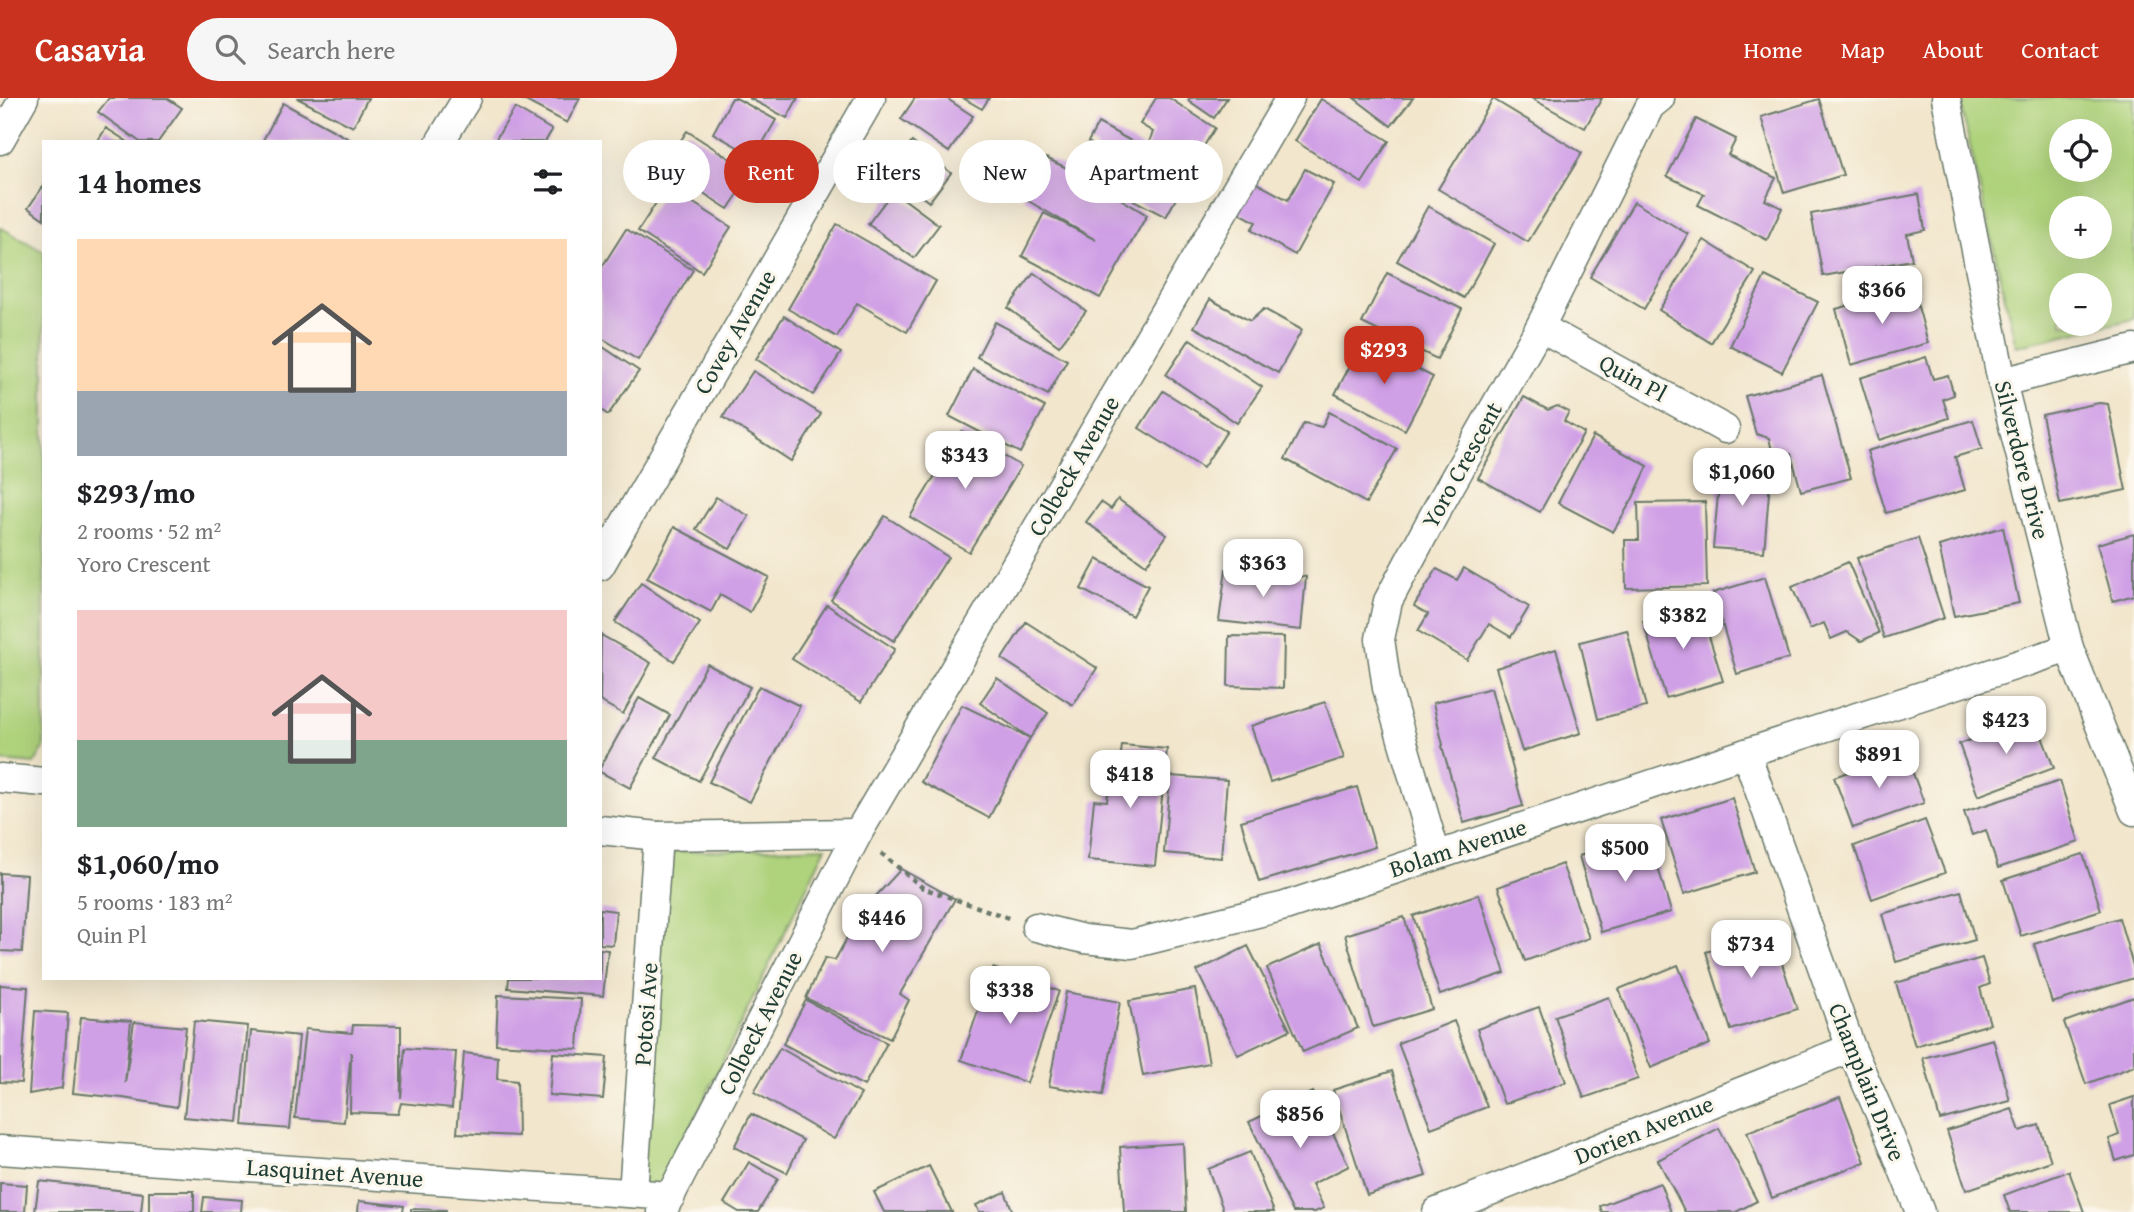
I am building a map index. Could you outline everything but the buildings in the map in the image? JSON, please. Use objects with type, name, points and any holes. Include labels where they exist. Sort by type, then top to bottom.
[{"type":"street","points":[[0,140],[24,98]]},
{"type":"street","points":[[441,140],[467,98]]},
{"type":"street","name":"Covey Avenue","points":[[602,563],[871,98]]},
{"type":"street","name":"Colbeck Avenue","points":[[666,1204],[858,833],[1290,98]]},
{"type":"street","name":"Yoro Crescent","points":[[1436,855],[1387,688],[1380,639],[1388,601],[1540,327],[1650,106],[1660,98]]},
{"type":"street","name":"Silverdore Drive","points":[[1946,98],[2002,382],[2069,648],[2134,811]]},
{"type":"street","name":"Quin Pl","points":[[1540,327],[1725,429]]},
{"type":"street","points":[[2002,382],[2134,349]]},
{"type":"street","name":"Bolam Avenue","points":[[1036,927],[1084,939],[1132,944],[1285,906],[1746,752],[2069,648]]},
{"type":"street","name":"Champlain Drive","points":[[1746,752],[1851,1048],[1920,1212]]},
{"type":"street","points":[[0,778],[42,782]]},
{"type":"street","points":[[602,830],[658,835],[858,833]]},
{"type":"street","name":"Potosi Ave","points":[[633,1194],[658,835]]},
{"type":"street","name":"Dorien Avenue","points":[[1437,1212],[1851,1048]]},
{"type":"street","name":"Lasquinet Avenue","points":[[0,1150],[633,1194],[666,1204]]},
{"type":"path","points":[[858,833],[923,888],[1036,927]]},
{"type":"green space","points":[[1959,98],[2134,98],[2134,319],[2112,324],[2112,273],[2049,273],[2049,336],[2060,336],[2016,346]]},
{"type":"green space","points":[[0,227],[42,251],[42,751],[34,764],[0,761]]},
{"type":"green space","points":[[826,847],[658,1195],[634,1180],[670,852]]}]
